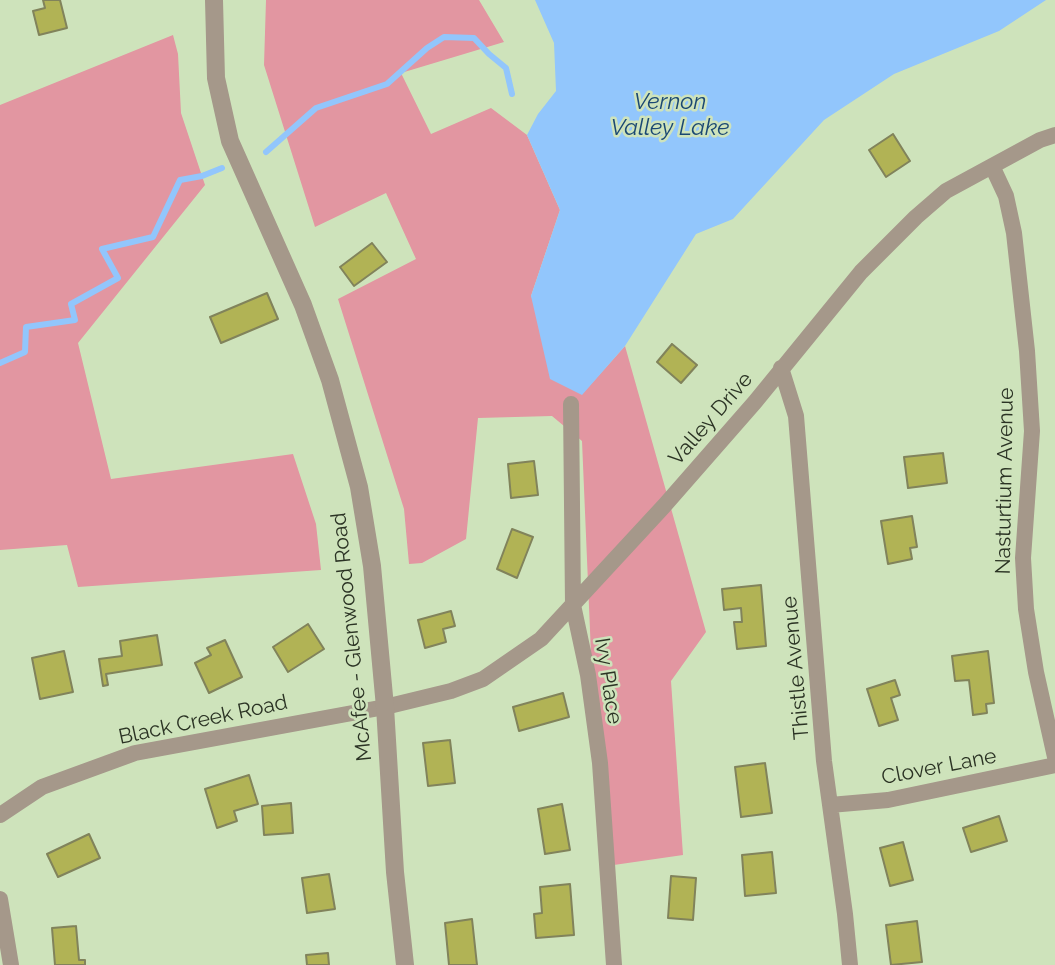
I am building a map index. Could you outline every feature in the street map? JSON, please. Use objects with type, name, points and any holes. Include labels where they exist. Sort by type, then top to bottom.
[{"type":"street","name":"McAfee - Glenwood Road","points":[[214,0],[216,78],[230,141],[303,305],[330,380],[359,487],[372,566],[385,707],[395,872],[405,965]]},
{"type":"street","name":"Valley Drive","points":[[385,707],[451,691],[483,679],[541,639],[691,475],[860,272],[916,217],[946,191],[1040,140],[1055,135]]},
{"type":"street","name":"Nasturtium Avenue","points":[[992,166],[1006,196],[1014,233],[1027,351],[1032,431],[1023,558],[1025,596],[1035,672],[1055,757]]},
{"type":"street","name":"Thistle Avenue","points":[[781,369],[796,416],[824,761],[845,914],[849,965]]},
{"type":"street","name":"Ivy Place","points":[[570,404],[573,605],[588,675],[600,763],[614,965]]},
{"type":"street","name":"Black Creek Road","points":[[0,816],[41,787],[135,752],[385,707]]},
{"type":"street","name":"Clover Lane","points":[[830,804],[888,800],[1055,765]]},
{"type":"street","points":[[0,899],[11,965]]},
{"type":"shaded area","points":[[266,0],[479,0],[504,42],[401,73],[431,134],[491,108],[527,135],[560,210],[531,296],[582,394],[625,346],[706,632],[671,681],[683,855],[600,867],[582,441],[552,416],[478,418],[466,539],[422,563],[409,564],[404,509],[338,299],[416,259],[386,193],[315,227],[264,65]]},
{"type":"shaded area","points":[[173,35],[178,54],[181,113],[205,185],[78,343],[111,479],[293,454],[316,524],[321,570],[78,587],[67,545],[0,550],[0,105]]},
{"type":"water","name":"Vernon Valley Lake","points":[[535,0],[1046,0],[999,31],[894,74],[824,120],[733,219],[696,234],[625,346],[582,395],[550,379],[531,296],[560,210],[527,135],[538,114],[556,91],[554,43]]},
{"type":"building","points":[[43,0],[60,0],[67,28],[39,35],[33,11],[45,8]]},
{"type":"building","points":[[893,134],[910,161],[886,177],[869,150]]},
{"type":"building","points":[[372,243],[387,262],[354,286],[340,267]]},
{"type":"building","points":[[267,293],[278,319],[221,343],[210,317]]},
{"type":"building","points":[[672,344],[697,365],[681,383],[657,362]]},
{"type":"building","points":[[943,453],[947,483],[908,488],[904,457]]},
{"type":"building","points":[[534,461],[538,495],[511,498],[508,464]]},
{"type":"building","points":[[912,516],[917,547],[910,548],[912,559],[888,564],[881,521]]},
{"type":"building","points":[[512,529],[533,537],[517,578],[497,569]]},
{"type":"building","points":[[761,585],[766,646],[737,649],[734,622],[742,622],[741,608],[724,610],[722,589]]},
{"type":"building","points":[[451,611],[455,626],[443,629],[446,642],[425,648],[418,620]]},
{"type":"building","points":[[308,624],[324,649],[288,672],[273,647]]},
{"type":"building","points":[[157,635],[162,665],[106,674],[108,685],[103,686],[99,659],[122,656],[120,641]]},
{"type":"building","points":[[225,640],[242,677],[209,693],[195,663],[211,655],[207,648]]},
{"type":"building","points":[[64,651],[73,692],[40,699],[32,658]]},
{"type":"building","points":[[988,651],[994,703],[986,704],[987,713],[973,715],[969,680],[955,681],[952,656]]},
{"type":"building","points":[[895,680],[900,695],[891,698],[898,720],[879,726],[867,689]]},
{"type":"building","points":[[563,693],[569,717],[519,731],[513,707]]},
{"type":"building","points":[[450,740],[455,783],[428,786],[423,743]]},
{"type":"building","points":[[765,763],[772,813],[741,817],[735,767]]},
{"type":"building","points":[[249,775],[258,804],[234,811],[237,821],[217,828],[205,789]]},
{"type":"building","points":[[291,803],[293,833],[264,835],[262,806]]},
{"type":"building","points":[[562,804],[570,850],[545,854],[538,809]]},
{"type":"building","points":[[999,816],[1007,841],[971,852],[963,828]]},
{"type":"building","points":[[89,834],[100,858],[58,877],[47,854]]},
{"type":"building","points":[[903,842],[913,880],[890,886],[880,848]]},
{"type":"building","points":[[772,852],[776,893],[745,896],[742,855]]},
{"type":"building","points":[[329,874],[335,909],[307,913],[302,878]]},
{"type":"building","points":[[671,876],[696,878],[693,920],[668,918]]},
{"type":"building","points":[[570,884],[574,935],[536,938],[534,914],[542,913],[540,887]]},
{"type":"building","points":[[472,919],[477,965],[449,965],[445,923]]},
{"type":"building","points":[[917,921],[922,962],[891,965],[886,925]]},
{"type":"building","points":[[76,926],[79,960],[85,960],[85,965],[55,965],[52,928]]},
{"type":"building","points":[[328,953],[329,965],[307,965],[306,955]]},
{"type":"waterway","points":[[266,152],[316,108],[387,84],[427,48],[444,37],[474,38],[506,68],[512,94]]},
{"type":"waterway","points":[[0,363],[25,352],[26,327],[75,320],[71,304],[118,278],[102,249],[153,237],[180,180],[202,176],[222,168]]}]
